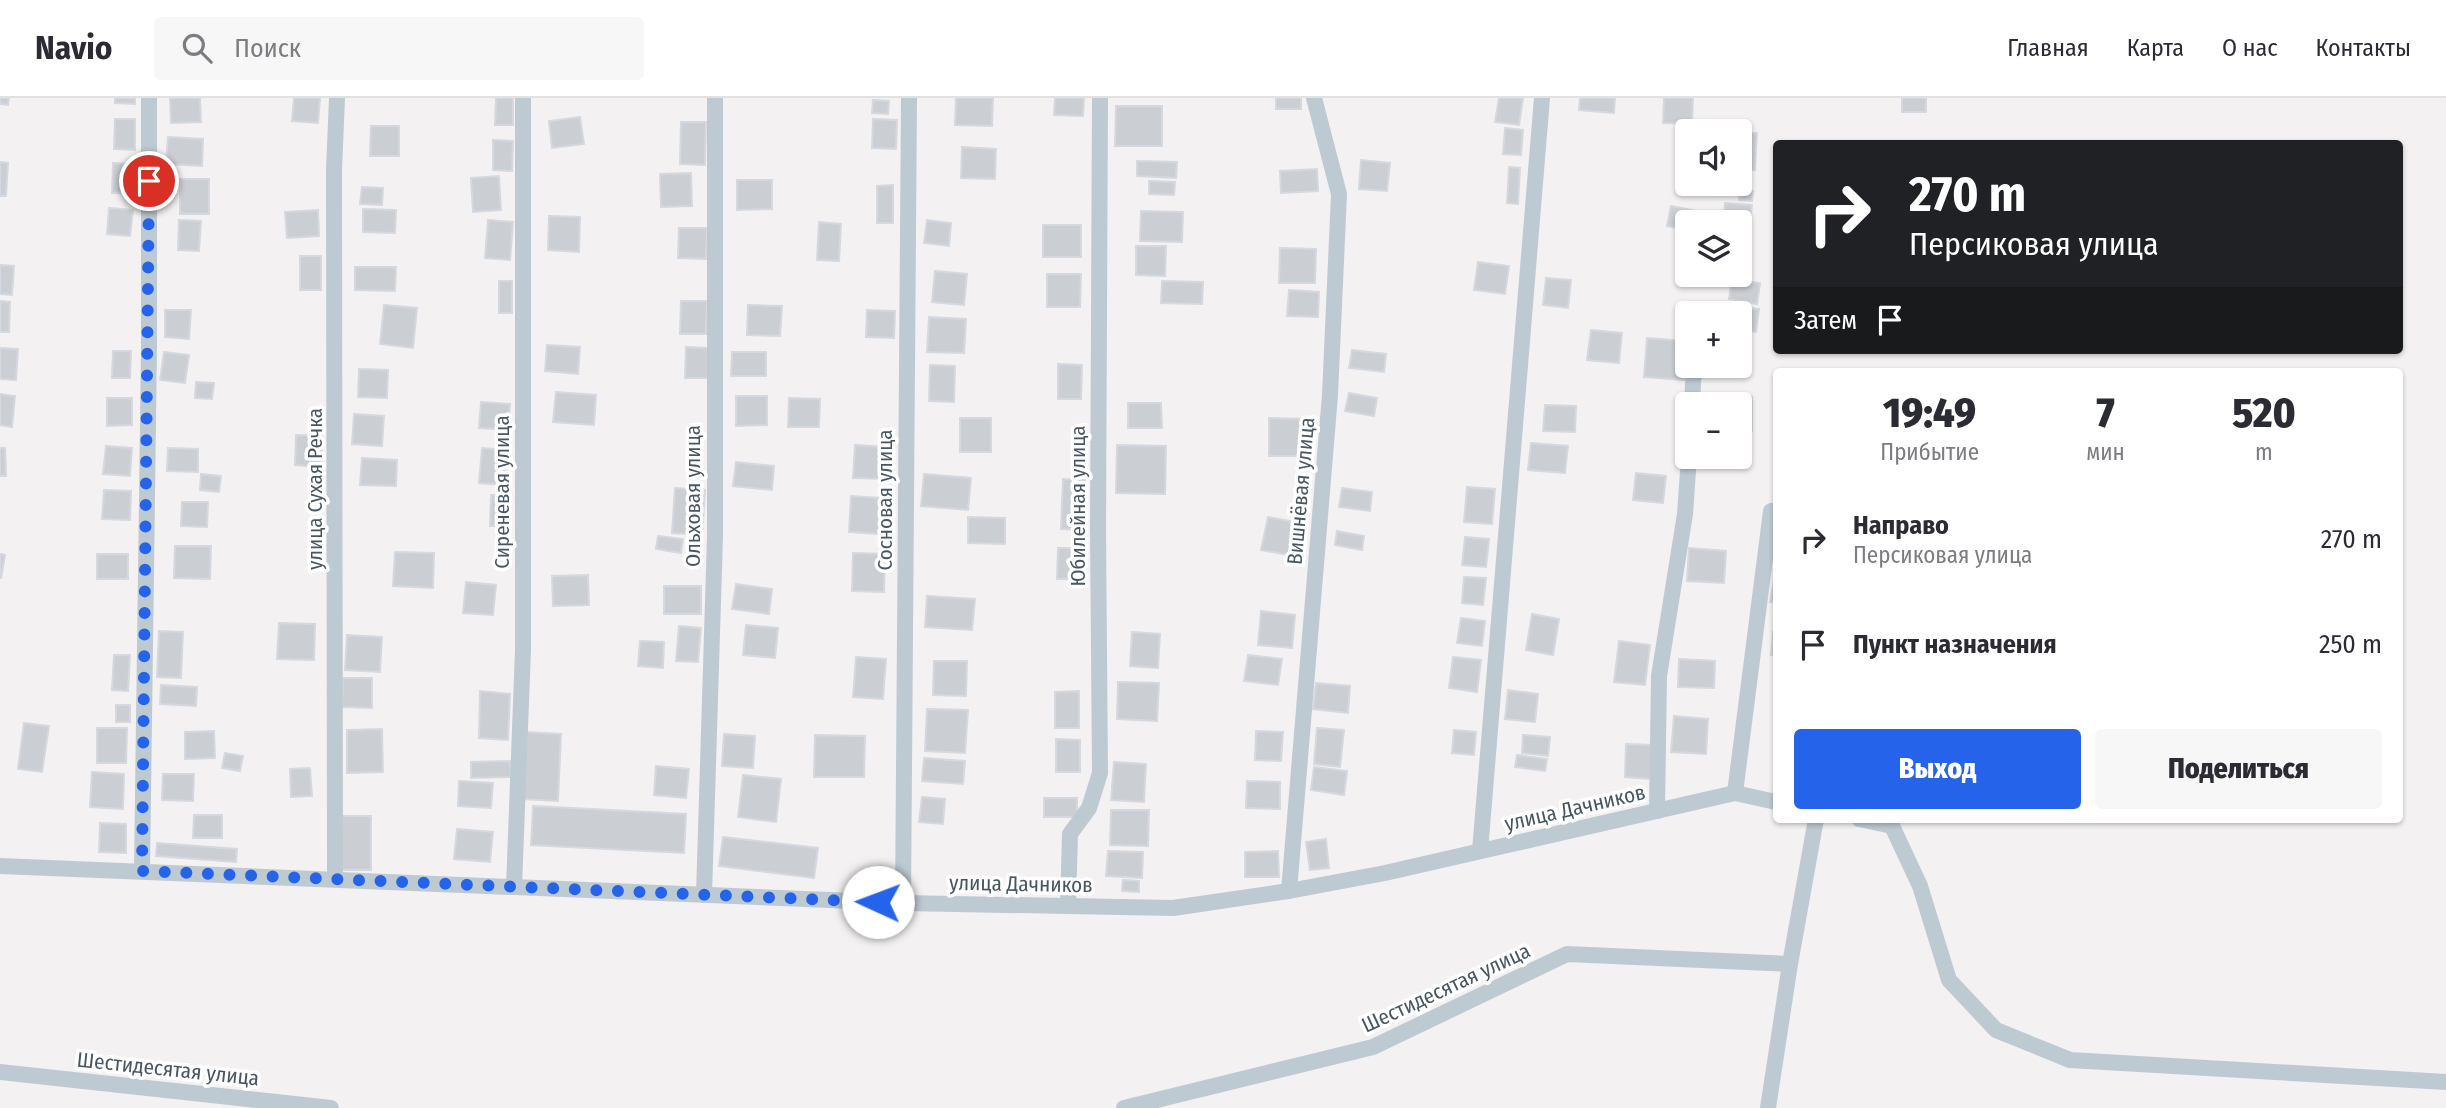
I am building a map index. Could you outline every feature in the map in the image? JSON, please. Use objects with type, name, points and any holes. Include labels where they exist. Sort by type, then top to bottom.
[{"type":"street","points":[[142,871],[149,348],[149,98]]},
{"type":"street","name":"улица Сухая Речка","points":[[335,879],[334,170],[337,98]]},
{"type":"street","name":"Сиреневая улица","points":[[514,887],[523,650],[523,98]]},
{"type":"street","name":"Ольховая улица","points":[[704,895],[715,536],[715,98]]},
{"type":"street","name":"Сосновая улица","points":[[903,903],[909,98]]},
{"type":"street","name":"Юбилейная улица","points":[[1068,906],[1070,834],[1089,808],[1100,773],[1100,98]]},
{"type":"street","name":"Вишнёвая улица","points":[[1289,891],[1330,395],[1339,194],[1314,98]]},
{"type":"street","points":[[1480,851],[1542,98]]},
{"type":"street","points":[[1657,811],[1659,676],[1685,513],[1688,469]]},
{"type":"street","points":[[1771,511],[1735,793],[1773,801]]},
{"type":"street","name":"улица Дачников","points":[[0,866],[903,903],[1173,908],[1289,891],[1385,873],[1735,793]]},
{"type":"street","points":[[1768,1108],[1815,823]]},
{"type":"street","points":[[1877,823],[1892,826],[1920,886],[1949,980],[1996,1030],[2070,1060],[2446,1082]]},
{"type":"street","name":"Шестидесятая улица","points":[[1124,1108],[1373,1047],[1567,954],[1790,964]]},
{"type":"street","name":"Шестидесятая улица","points":[[0,1072],[331,1108]]},
{"type":"building","points":[[0,98],[9,98],[8,105],[0,104]]},
{"type":"building","points":[[115,98],[135,98],[135,104],[115,103]]},
{"type":"building","points":[[170,98],[200,98],[201,122],[171,123]]},
{"type":"building","points":[[294,98],[320,98],[318,123],[292,121]]},
{"type":"building","points":[[496,98],[513,98],[513,125],[495,125]]},
{"type":"building","points":[[956,98],[993,98],[992,126],[955,125]]},
{"type":"building","points":[[1055,98],[1084,98],[1083,116],[1054,115]]},
{"type":"building","points":[[1276,98],[1301,98],[1301,109],[1276,109]]},
{"type":"building","points":[[1499,98],[1523,98],[1519,125],[1495,122]]},
{"type":"building","points":[[1580,98],[1615,98],[1614,113],[1579,110]]},
{"type":"building","points":[[1664,98],[1693,98],[1692,119],[1675,119],[1675,123],[1663,123]]},
{"type":"building","points":[[1902,98],[1926,98],[1926,112],[1902,112]]},
{"type":"building","points":[[873,100],[889,101],[888,114],[872,113]]},
{"type":"building","points":[[1116,106],[1162,106],[1162,146],[1115,146]]},
{"type":"building","points":[[580,117],[584,144],[552,148],[549,121]]},
{"type":"building","points":[[115,119],[135,119],[135,150],[114,149]]},
{"type":"building","points":[[873,119],[897,120],[896,149],[872,148]]},
{"type":"building","points":[[681,122],[706,122],[705,165],[680,164]]},
{"type":"building","points":[[371,126],[399,126],[399,156],[370,156]]},
{"type":"building","points":[[1505,128],[1523,130],[1521,155],[1503,154]]},
{"type":"building","points":[[1752,133],[1757,133],[1755,170],[1752,170]]},
{"type":"building","points":[[168,137],[203,139],[202,166],[166,164]]},
{"type":"building","points":[[493,140],[513,141],[512,171],[493,170]]},
{"type":"building","points":[[962,147],[996,149],[995,179],[961,178]]},
{"type":"building","points":[[1361,160],[1390,163],[1387,191],[1359,189]]},
{"type":"building","points":[[1137,161],[1177,162],[1176,178],[1137,176]]},
{"type":"building","points":[[0,162],[8,163],[6,196],[0,196]]},
{"type":"building","points":[[113,163],[137,164],[135,193],[112,193]]},
{"type":"building","points":[[1509,167],[1520,168],[1518,204],[1507,203]]},
{"type":"building","points":[[1317,169],[1318,191],[1281,193],[1280,171]]},
{"type":"building","points":[[691,173],[692,206],[661,207],[660,174]]},
{"type":"building","points":[[499,176],[501,210],[473,212],[471,178]]},
{"type":"building","points":[[180,179],[209,179],[209,214],[180,214]]},
{"type":"building","points":[[737,180],[772,180],[772,209],[737,210]]},
{"type":"building","points":[[1149,181],[1175,182],[1174,195],[1149,194]]},
{"type":"building","points":[[893,185],[893,223],[877,223],[877,186]]},
{"type":"building","points":[[362,187],[383,188],[382,205],[360,204]]},
{"type":"building","points":[[1753,191],[1752,201],[1739,200],[1739,196],[1752,196]]},
{"type":"building","points":[[1725,203],[1752,205],[1752,210],[1724,210]]},
{"type":"building","points":[[1671,206],[1692,210],[1675,210],[1675,228],[1667,226]]},
{"type":"building","points":[[109,208],[133,210],[130,236],[107,234]]},
{"type":"building","points":[[363,209],[396,210],[395,233],[363,232]]},
{"type":"building","points":[[318,210],[319,236],[287,238],[285,212]]},
{"type":"building","points":[[1141,211],[1183,212],[1182,242],[1140,241]]},
{"type":"building","points":[[549,216],[580,217],[579,252],[548,250]]},
{"type":"building","points":[[179,220],[201,221],[199,251],[178,250]]},
{"type":"building","points":[[488,220],[513,222],[510,260],[485,258]]},
{"type":"building","points":[[927,220],[951,223],[949,246],[924,243]]},
{"type":"building","points":[[819,222],[841,224],[839,261],[817,260]]},
{"type":"building","points":[[1043,225],[1081,225],[1081,257],[1043,257]]},
{"type":"building","points":[[679,228],[707,228],[706,259],[678,258]]},
{"type":"building","points":[[1136,246],[1166,246],[1165,276],[1136,275]]},
{"type":"building","points":[[1280,248],[1316,249],[1315,283],[1279,283]]},
{"type":"building","points":[[300,256],[321,256],[321,290],[300,290]]},
{"type":"building","points":[[1478,262],[1509,266],[1505,294],[1474,290]]},
{"type":"building","points":[[0,265],[14,266],[12,295],[0,294]]},
{"type":"building","points":[[355,267],[396,267],[395,291],[355,290]]},
{"type":"building","points":[[935,271],[967,274],[964,305],[932,302]]},
{"type":"building","points":[[1047,274],[1081,274],[1080,307],[1047,307]]},
{"type":"building","points":[[1546,278],[1571,280],[1568,308],[1543,305]]},
{"type":"building","points":[[499,281],[512,281],[512,313],[499,313]]},
{"type":"building","points":[[1162,281],[1203,282],[1202,304],[1161,303]]},
{"type":"building","points":[[1752,282],[1760,283],[1757,304],[1729,299],[1731,287],[1752,287]]},
{"type":"building","points":[[1289,290],[1319,292],[1318,317],[1287,316]]},
{"type":"building","points":[[0,301],[10,302],[9,332],[0,332]]},
{"type":"building","points":[[681,301],[707,301],[706,334],[680,334]]},
{"type":"building","points":[[384,305],[417,308],[413,348],[380,344]]},
{"type":"building","points":[[748,305],[782,306],[780,336],[747,335]]},
{"type":"building","points":[[1752,308],[1759,309],[1756,332],[1752,332]]},
{"type":"building","points":[[165,310],[191,310],[189,339],[165,337]]},
{"type":"building","points":[[867,310],[895,311],[894,338],[866,337]]},
{"type":"building","points":[[929,317],[966,319],[964,353],[927,352]]},
{"type":"building","points":[[1591,330],[1622,333],[1619,363],[1587,360]]},
{"type":"building","points":[[1647,338],[1675,340],[1675,378],[1684,380],[1644,377]]},
{"type":"building","points":[[547,345],[580,347],[578,374],[545,371]]},
{"type":"building","points":[[686,347],[709,348],[708,378],[685,378]]},
{"type":"building","points":[[0,348],[18,349],[16,380],[0,379]]},
{"type":"building","points":[[1352,350],[1386,354],[1384,372],[1349,368]]},
{"type":"building","points":[[113,351],[131,351],[130,378],[112,378]]},
{"type":"building","points":[[164,352],[189,355],[185,383],[160,380]]},
{"type":"building","points":[[732,352],[766,352],[766,376],[731,376]]},
{"type":"building","points":[[1058,364],[1082,365],[1081,399],[1058,399]]},
{"type":"building","points":[[930,365],[955,366],[954,402],[929,401]]},
{"type":"building","points":[[359,369],[388,370],[387,398],[358,397]]},
{"type":"building","points":[[196,382],[214,383],[212,399],[195,398]]},
{"type":"building","points":[[556,392],[596,395],[594,425],[553,422]]},
{"type":"building","points":[[1349,393],[1377,398],[1374,416],[1345,411]]},
{"type":"building","points":[[0,394],[15,396],[12,427],[0,425]]},
{"type":"building","points":[[736,396],[767,396],[767,425],[736,426]]},
{"type":"building","points":[[107,398],[132,398],[132,425],[107,426]]},
{"type":"building","points":[[789,398],[820,399],[819,427],[788,427]]},
{"type":"building","points":[[481,402],[510,404],[508,430],[479,428]]},
{"type":"building","points":[[1128,403],[1161,403],[1162,428],[1128,428]]},
{"type":"building","points":[[1545,405],[1576,406],[1575,432],[1543,431]]},
{"type":"building","points":[[354,414],[384,416],[382,446],[352,444]]},
{"type":"building","points":[[960,418],[991,418],[991,452],[960,452]]},
{"type":"building","points":[[1269,418],[1310,419],[1310,456],[1269,456]]},
{"type":"building","points":[[296,435],[322,436],[321,467],[295,465]]},
{"type":"building","points":[[1531,443],[1568,446],[1565,473],[1528,470]]},
{"type":"building","points":[[855,445],[887,447],[885,479],[853,478]]},
{"type":"building","points":[[1117,445],[1166,446],[1165,494],[1116,493]]},
{"type":"building","points":[[106,446],[132,448],[130,476],[103,474]]},
{"type":"building","points":[[0,448],[5,448],[6,476],[0,476]]},
{"type":"building","points":[[168,448],[198,449],[198,472],[167,471]]},
{"type":"building","points":[[482,448],[507,450],[504,485],[479,483]]},
{"type":"building","points":[[362,458],[397,460],[396,486],[360,485]]},
{"type":"building","points":[[736,462],[774,466],[772,490],[733,486]]},
{"type":"building","points":[[1636,473],[1666,476],[1663,503],[1633,500]]},
{"type":"building","points":[[201,474],[221,476],[219,492],[200,490]]},
{"type":"building","points":[[924,474],[971,478],[968,510],[921,506]]},
{"type":"building","points":[[1063,479],[1085,480],[1083,530],[1061,529]]},
{"type":"building","points":[[1467,487],[1495,489],[1492,524],[1464,522]]},
{"type":"building","points":[[675,488],[705,490],[702,535],[672,533]]},
{"type":"building","points":[[1342,488],[1372,492],[1370,511],[1339,507]]},
{"type":"building","points":[[104,490],[131,491],[130,520],[102,519]]},
{"type":"building","points":[[491,495],[509,495],[508,526],[490,526]]},
{"type":"building","points":[[851,496],[881,498],[879,534],[849,532]]},
{"type":"building","points":[[182,502],[208,502],[207,527],[181,526]]},
{"type":"building","points":[[968,517],[1005,518],[1005,544],[968,543]]},
{"type":"building","points":[[1268,517],[1295,522],[1289,555],[1261,550]]},
{"type":"building","points":[[1296,530],[1306,532],[1303,550],[1293,548]]},
{"type":"building","points":[[1337,531],[1364,536],[1362,550],[1335,545]]},
{"type":"building","points":[[658,536],[683,539],[681,553],[656,549]]},
{"type":"building","points":[[1465,537],[1489,539],[1486,567],[1462,565]]},
{"type":"building","points":[[175,546],[211,546],[210,579],[174,578]]},
{"type":"building","points":[[1058,548],[1080,548],[1079,579],[1057,579]]},
{"type":"building","points":[[1689,548],[1726,551],[1724,583],[1687,581]]},
{"type":"building","points":[[395,552],[434,553],[433,588],[393,586]]},
{"type":"building","points":[[853,553],[885,554],[884,592],[852,591]]},
{"type":"building","points":[[0,554],[5,555],[1,578],[0,578]]},
{"type":"building","points":[[97,554],[128,554],[128,579],[97,579]]},
{"type":"building","points":[[588,575],[589,605],[553,606],[552,576]]},
{"type":"building","points":[[1464,577],[1486,578],[1483,605],[1462,603]]},
{"type":"building","points":[[466,582],[496,585],[493,615],[463,613]]},
{"type":"building","points":[[736,584],[772,589],[769,614],[732,609]]},
{"type":"building","points":[[664,586],[701,586],[701,614],[664,614]]},
{"type":"building","points":[[927,596],[975,599],[972,630],[925,627]]},
{"type":"building","points":[[1261,611],[1295,615],[1292,648],[1258,645]]},
{"type":"building","points":[[1532,614],[1559,619],[1553,655],[1526,650]]},
{"type":"building","points":[[1461,618],[1485,621],[1482,646],[1457,643]]},
{"type":"building","points":[[279,623],[315,624],[314,660],[277,659]]},
{"type":"building","points":[[746,625],[778,628],[775,658],[743,655]]},
{"type":"building","points":[[679,626],[701,628],[698,662],[676,661]]},
{"type":"building","points":[[159,631],[183,632],[181,678],[157,677]]},
{"type":"building","points":[[1132,632],[1160,634],[1158,668],[1130,666]]},
{"type":"building","points":[[347,635],[382,637],[380,672],[345,670]]},
{"type":"building","points":[[640,641],[664,642],[663,668],[638,666]]},
{"type":"building","points":[[1619,641],[1650,645],[1645,685],[1614,682]]},
{"type":"building","points":[[114,655],[130,655],[128,691],[112,690]]},
{"type":"building","points":[[1248,655],[1282,659],[1278,685],[1244,681]]},
{"type":"building","points":[[856,657],[886,659],[883,699],[853,697]]},
{"type":"building","points":[[1453,657],[1481,660],[1477,692],[1449,688]]},
{"type":"building","points":[[1679,659],[1715,661],[1714,688],[1678,687]]},
{"type":"building","points":[[934,661],[967,661],[966,696],[933,695]]},
{"type":"building","points":[[343,678],[372,678],[372,708],[342,707]]},
{"type":"building","points":[[1118,682],[1159,683],[1157,721],[1117,719]]},
{"type":"building","points":[[1316,683],[1350,686],[1348,713],[1313,709]]},
{"type":"building","points":[[161,685],[197,687],[196,706],[160,704]]},
{"type":"building","points":[[1508,690],[1538,694],[1535,722],[1505,719]]},
{"type":"building","points":[[480,691],[510,694],[508,740],[479,738]]},
{"type":"building","points":[[1079,691],[1079,728],[1055,728],[1055,692]]},
{"type":"building","points":[[116,705],[130,705],[130,722],[116,722]]},
{"type":"building","points":[[927,709],[968,710],[965,753],[925,751]]},
{"type":"building","points":[[1674,716],[1708,719],[1706,754],[1671,752]]},
{"type":"building","points":[[24,723],[49,726],[42,772],[18,769]]},
{"type":"building","points":[[97,728],[127,728],[126,763],[97,763]]},
{"type":"building","points":[[1317,728],[1344,730],[1340,767],[1314,764]]},
{"type":"building","points":[[382,729],[383,772],[347,773],[347,730]]},
{"type":"building","points":[[1454,730],[1476,732],[1474,755],[1452,753]]},
{"type":"building","points":[[214,731],[215,758],[185,759],[185,732]]},
{"type":"building","points":[[1256,731],[1283,732],[1281,761],[1255,760]]},
{"type":"building","points":[[526,732],[561,734],[558,801],[523,799]]},
{"type":"building","points":[[724,734],[755,736],[753,768],[722,766]]},
{"type":"building","points":[[815,735],[865,736],[864,777],[814,777]]},
{"type":"building","points":[[1523,735],[1550,737],[1548,756],[1522,753]]},
{"type":"building","points":[[1056,739],[1080,740],[1080,772],[1056,772]]},
{"type":"building","points":[[1626,744],[1653,745],[1651,779],[1625,777]]},
{"type":"building","points":[[225,753],[243,756],[240,771],[222,768]]},
{"type":"building","points":[[1517,755],[1547,759],[1545,771],[1515,767]]},
{"type":"building","points":[[924,758],[965,761],[963,784],[922,781]]},
{"type":"building","points":[[510,761],[511,777],[471,778],[471,762]]},
{"type":"building","points":[[1114,762],[1146,764],[1144,802],[1111,800]]},
{"type":"building","points":[[656,766],[689,769],[686,798],[654,795]]},
{"type":"building","points":[[1314,767],[1347,771],[1344,795],[1311,790]]},
{"type":"building","points":[[310,768],[312,796],[291,797],[290,769]]},
{"type":"building","points":[[92,772],[124,774],[123,809],[90,807]]},
{"type":"building","points":[[163,774],[194,774],[193,801],[162,800]]},
{"type":"building","points":[[743,775],[781,779],[776,822],[738,817]]},
{"type":"building","points":[[459,781],[493,783],[491,808],[458,806]]},
{"type":"building","points":[[1247,781],[1280,782],[1280,809],[1246,808]]},
{"type":"building","points":[[922,797],[945,799],[943,824],[919,822]]},
{"type":"building","points":[[1044,798],[1077,798],[1077,817],[1044,817]]},
{"type":"building","points":[[533,806],[686,814],[684,853],[531,845]]},
{"type":"building","points":[[1111,810],[1149,810],[1148,846],[1110,845]]},
{"type":"building","points":[[194,815],[222,815],[222,838],[193,838]]},
{"type":"building","points":[[342,816],[371,816],[371,870],[342,870]]},
{"type":"building","points":[[100,823],[126,824],[126,853],[99,852]]},
{"type":"building","points":[[457,829],[493,832],[490,862],[454,859]]},
{"type":"building","points":[[723,837],[818,848],[814,878],[719,866]]},
{"type":"building","points":[[1326,839],[1329,868],[1310,870],[1306,842]]},
{"type":"building","points":[[157,843],[237,849],[236,862],[156,856]]},
{"type":"building","points":[[1108,851],[1143,852],[1142,878],[1106,876]]},
{"type":"building","points":[[1278,851],[1279,877],[1245,877],[1245,852]]},
{"type":"building","points":[[1123,880],[1139,881],[1139,892],[1122,891]]},
{"type":"route","points":[[149,181],[142,871],[878,902]]}]
